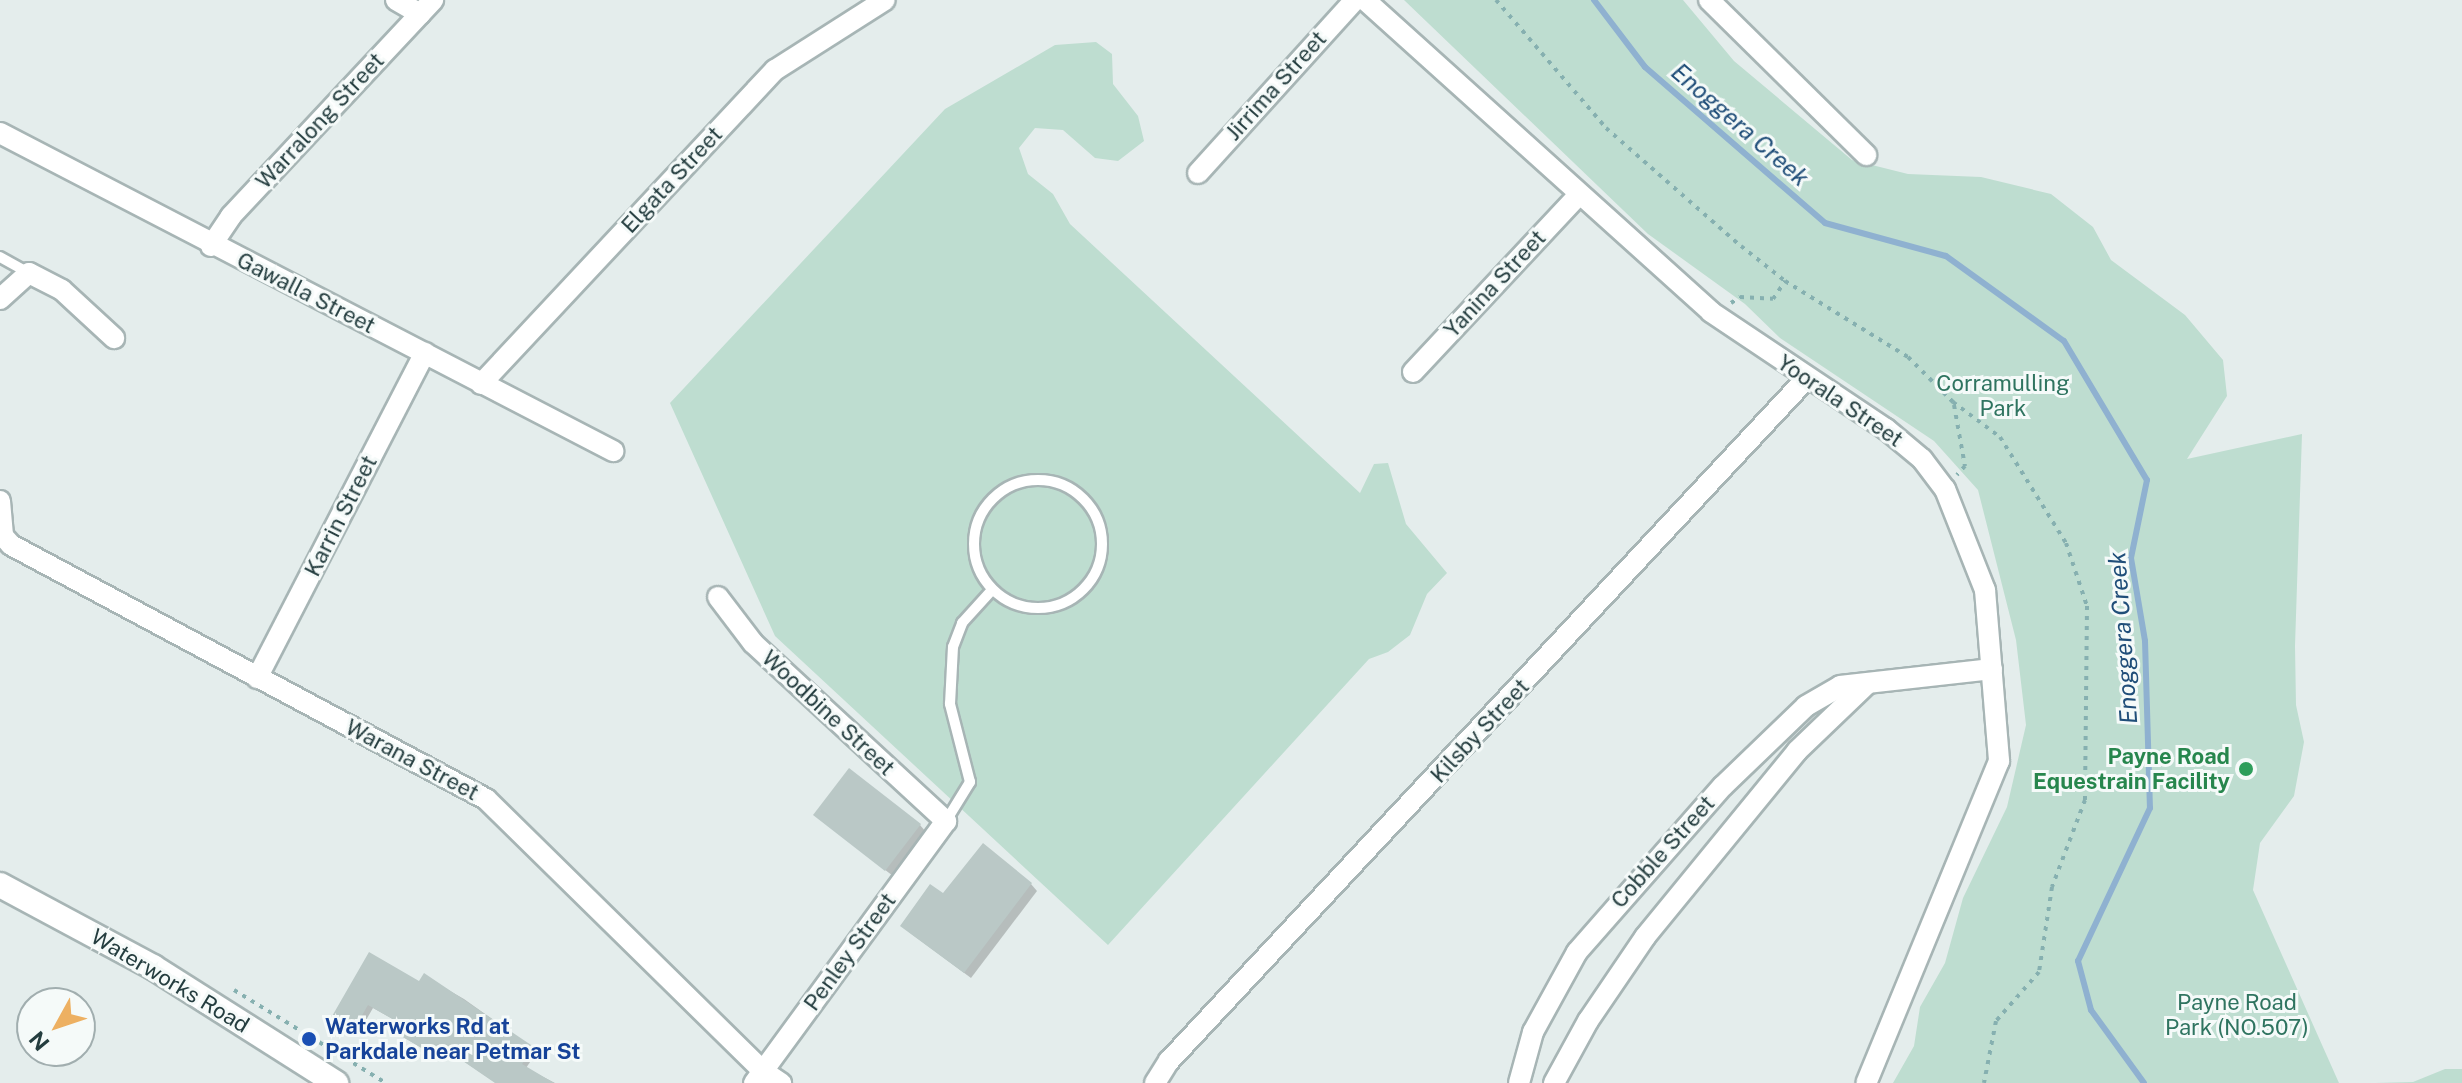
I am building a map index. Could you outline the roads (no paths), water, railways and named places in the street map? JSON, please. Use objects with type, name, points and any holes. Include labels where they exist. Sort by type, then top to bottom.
[{"type":"main road","name":"Waterworks Road","points":[[0,885],[153,967],[336,1083]]},
{"type":"street","points":[[396,0],[427,7]]},
{"type":"street","name":"Elgata Street","points":[[481,384],[775,70],[885,0]]},
{"type":"street","name":"Jirrima Street","points":[[1198,173],[1355,0]]},
{"type":"street","name":"Yoorala Street","points":[[1365,0],[1577,197],[1713,314],[1806,379],[1886,429],[1922,459],[1945,489],[1985,590],[2000,742],[1994,779],[1866,1083]]},
{"type":"street","points":[[1709,0],[1866,155]]},
{"type":"street","name":"Warralong Street","points":[[211,246],[231,216],[427,7]]},
{"type":"street","name":"Gawalla Street","points":[[0,133],[211,246],[613,451]]},
{"type":"street","name":"Yanina Street","points":[[1413,372],[1577,197]]},
{"type":"street","points":[[0,299],[29,273],[62,290],[114,338]]},
{"type":"street","name":"Karrin Street","points":[[257,678],[425,353]]},
{"type":"street","name":"Kilsby Street","points":[[1155,1083],[1169,1061],[1806,379]]},
{"type":"street","name":"Warana Street","points":[[1,505],[3,536],[11,545],[486,799],[758,1077],[781,1083]]},
{"type":"street","name":"Woodbine Street","points":[[718,597],[753,643],[946,821]]},
{"type":"street","name":"Cobble Street","points":[[1519,1083],[1533,1032],[1577,952],[1613,907],[1723,786],[1806,706],[1840,686],[1871,680],[1992,669]]},
{"type":"street","name":"Cobble Street","points":[[1554,1083],[1588,1021],[1645,937],[1797,751],[1871,680]]},
{"type":"street","name":"Penley Street","points":[[758,1077],[946,821]]},
{"type":"lane","points":[[0,257],[29,273]]},
{"type":"lane","points":[[1040,479],[1080,495],[1098,521],[1103,551],[1085,589],[1069,602],[1039,609],[1009,603],[992,590],[973,551],[983,509],[1008,487],[1040,479]]},
{"type":"lane","points":[[946,821],[970,782],[950,704],[953,647],[962,623],[992,590]]},
{"type":"waterway","name":"Enoggera Creek","points":[[1594,0],[1645,67],[1825,223],[1946,256],[2064,341],[2147,480],[2131,558],[2145,641],[2150,808],[2078,961],[2091,1010],[2144,1083]]},
{"type":"place","name":"Payne Road Equestrain Facility","points":[[2246,769]]},
{"type":"place","name":"Waterworks Rd at Parkdale near Petmar St","points":[[309,1039]]},
{"type":"park label","name":"Corramulling Park","points":[[2003,396]]},
{"type":"park label","name":"Payne Road Park (NO.507)","points":[[2237,1014]]}]
